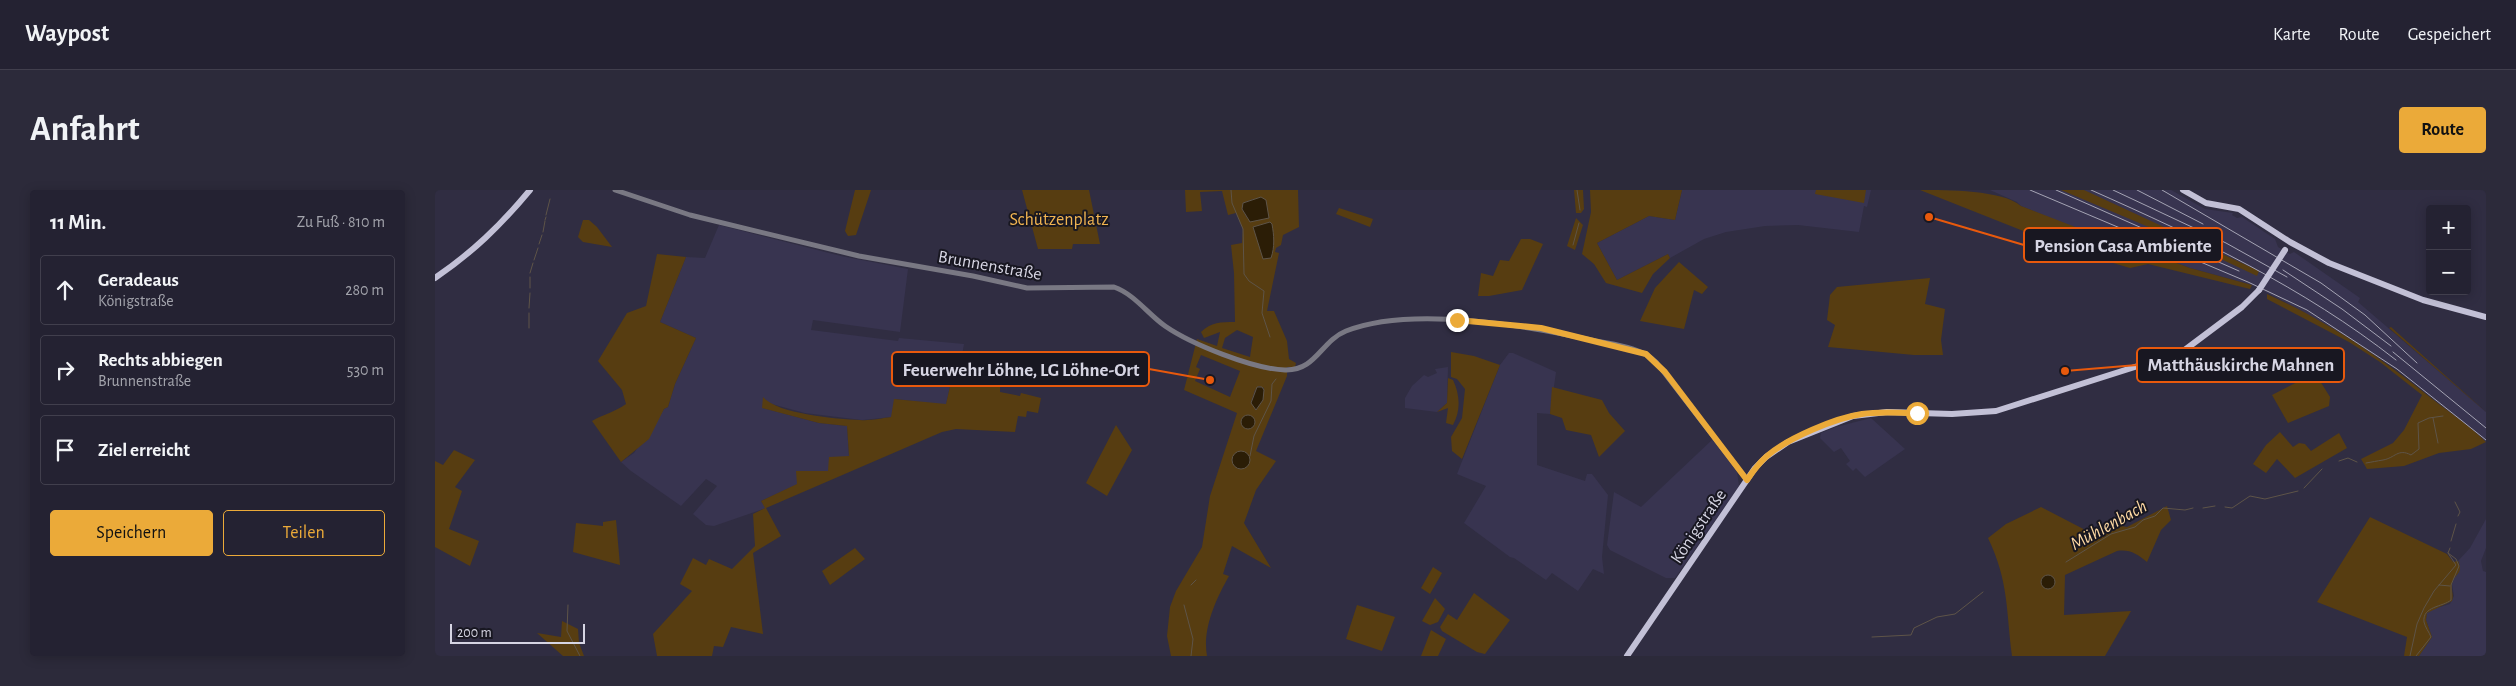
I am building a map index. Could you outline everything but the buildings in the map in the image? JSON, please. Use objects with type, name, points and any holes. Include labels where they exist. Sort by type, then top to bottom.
[{"type":"main road","points":[[435,278],[467,256],[484,241],[529,191]]},
{"type":"main road","points":[[2185,191],[2206,202],[2239,209],[2290,242],[2329,263],[2423,300],[2486,316]]},
{"type":"main road","name":"Königstraße","points":[[1627,656],[1747,480],[1761,462],[1781,446],[1853,416],[1887,412],[1952,414],[1996,411],[2182,352],[2242,307],[2259,290],[2290,242]]},
{"type":"street","name":"Brunnenstraße","points":[[615,190],[690,215],[859,256],[973,276],[1027,288],[1115,287],[1127,294],[1165,326],[1191,341],[1277,370],[1296,369],[1308,365],[1335,337],[1345,331],[1384,322],[1423,319],[1541,328],[1627,348],[1646,354],[1656,362],[1747,480]]},
{"type":"shaded area","points":[[1682,190],[1871,190],[1867,207],[1864,206],[1859,232],[1798,225],[1765,226],[1726,232],[1704,239],[1670,258],[1668,254],[1617,280],[1597,243],[1649,216],[1675,220]]},
{"type":"shaded area","points":[[1990,190],[2171,190],[2205,209],[2233,213],[2232,215],[2237,218],[2242,217],[2275,239],[2278,247],[2290,254],[2294,252],[2360,298],[2358,302],[2486,412],[2486,442],[2397,370],[2300,310],[2252,285],[2190,268],[2150,253],[2128,255],[2130,246],[2060,222],[2021,206],[2017,202]]},
{"type":"shaded area","points":[[1261,197],[1266,200],[1269,218],[1250,222],[1242,209],[1243,203]]},
{"type":"shaded area","points":[[1270,222],[1272,224],[1274,241],[1273,250],[1271,258],[1263,259],[1253,227]]},
{"type":"shaded area","points":[[719,225],[841,256],[908,269],[900,332],[813,320],[811,330],[898,341],[899,338],[964,344],[958,378],[951,382],[946,405],[895,399],[892,417],[862,420],[805,413],[768,403],[763,398],[763,408],[819,423],[847,426],[849,456],[828,471],[761,501],[766,508],[714,526],[706,525],[693,514],[717,486],[706,479],[681,506],[621,462],[634,453],[664,409],[668,407],[675,384],[696,338],[660,322],[686,257],[705,258]]},
{"type":"shaded area","points":[[1509,353],[1556,372],[1550,414],[1537,413],[1537,465],[1585,481],[1587,474],[1592,474],[1608,495],[1602,557],[1604,574],[1593,569],[1578,591],[1552,573],[1546,580],[1510,557],[1464,523],[1486,486],[1457,474],[1500,365]]},
{"type":"shaded area","points":[[1448,367],[1447,403],[1437,412],[1405,408],[1405,398],[1412,386],[1424,375],[1428,377],[1437,373],[1435,369]]},
{"type":"shaded area","points":[[1257,387],[1262,387],[1264,390],[1263,400],[1256,410],[1251,403]]},
{"type":"shaded area","points":[[1245,415],[1251,415],[1255,422],[1251,429],[1245,429],[1241,425],[1241,419]]},
{"type":"shaded area","points":[[1871,418],[1905,449],[1865,477],[1856,468],[1853,471],[1846,464],[1850,461],[1841,448],[1834,452],[1820,438],[1821,433],[1836,427]]},
{"type":"shaded area","points":[[1713,439],[1737,472],[1739,486],[1675,578],[1666,578],[1610,550],[1607,545],[1614,492],[1641,507]]},
{"type":"shaded area","points":[[1241,451],[1247,454],[1250,460],[1247,466],[1241,469],[1235,466],[1232,460],[1235,454]]},
{"type":"shaded area","points":[[2486,519],[2486,548],[2481,561],[2483,571],[2486,572],[2486,656],[2419,656],[2432,637],[2426,620],[2427,613],[2430,610],[2450,604],[2454,596],[2452,584],[2460,566],[2458,561],[2470,548]]},
{"type":"shaded area","points":[[2045,575],[2051,575],[2055,582],[2051,589],[2045,589],[2041,585],[2041,579]]},
{"type":"green space","points":[[855,190],[871,190],[856,235],[848,236],[845,231]]},
{"type":"green space","name":"Schützenplatz","points":[[1022,190],[1089,190],[1100,244],[1073,244],[1072,249],[1038,249]]},
{"type":"green space","points":[[1185,190],[1298,190],[1299,227],[1283,235],[1281,245],[1276,248],[1275,252],[1279,253],[1267,311],[1274,311],[1287,341],[1289,359],[1296,363],[1295,367],[1287,367],[1287,376],[1256,451],[1276,461],[1256,490],[1244,523],[1271,568],[1232,546],[1223,574],[1229,576],[1219,594],[1208,625],[1207,656],[1171,656],[1167,636],[1170,607],[1176,591],[1202,547],[1210,496],[1237,413],[1184,390],[1197,339],[1217,346],[1220,332],[1204,338],[1201,332],[1216,323],[1235,322],[1234,273],[1231,245],[1242,243],[1243,229],[1236,213],[1228,215],[1222,191],[1200,192],[1202,211],[1186,212]],"holes":[[[1253,199],[1269,218],[1247,218],[1242,209],[1243,203]],[[1237,330],[1253,337],[1250,357],[1222,348],[1225,338]],[[1201,355],[1240,371],[1230,397],[1195,381],[1200,369],[1196,367]],[[1259,386],[1264,388],[1263,400],[1256,410],[1251,402],[1255,390]]]},
{"type":"green space","points":[[1574,190],[1583,190],[1584,209],[1581,213],[1576,213]]},
{"type":"green space","points":[[1590,190],[1682,190],[1675,220],[1649,216],[1597,243],[1617,280],[1668,254],[1670,258],[1653,274],[1642,293],[1606,283],[1594,264],[1582,254],[1591,212]]},
{"type":"green space","points":[[1816,190],[1866,190],[1864,203],[1815,194]]},
{"type":"green space","points":[[1920,190],[1974,192],[2001,197],[2109,240],[2131,246],[2129,255],[2150,253],[2190,268],[2252,285],[2250,289],[2148,264],[2130,268],[2079,253]]},
{"type":"green space","points":[[2061,190],[2084,190],[2259,271],[2257,276],[2189,244]]},
{"type":"green space","points":[[1339,208],[1373,219],[1370,227],[1336,214]]},
{"type":"green space","points":[[1576,218],[1583,225],[1575,250],[1567,246]]},
{"type":"green space","points":[[583,220],[589,220],[597,227],[612,247],[583,242],[578,237]]},
{"type":"green space","points":[[1521,239],[1530,239],[1543,244],[1522,290],[1478,296],[1481,273],[1493,276],[1500,260],[1509,261]]},
{"type":"green space","points":[[657,254],[686,257],[660,322],[696,338],[675,384],[668,407],[664,409],[649,439],[621,462],[592,421],[626,404],[622,390],[598,361],[627,313],[646,306]]},
{"type":"green space","points":[[1679,262],[1708,287],[1702,294],[1694,290],[1684,329],[1640,321],[1655,288]]},
{"type":"green space","points":[[1930,278],[1925,304],[1945,309],[1941,340],[1943,355],[1914,355],[1828,347],[1835,325],[1827,320],[1830,295],[1837,287]]},
{"type":"green space","points":[[2267,294],[2313,317],[2375,355],[2486,442],[2471,449],[2439,453],[2404,466],[2367,469],[2361,459],[2393,443],[2404,430],[2422,395],[2380,362],[2349,342],[2267,299]]},
{"type":"green space","points":[[2391,327],[2486,412],[2389,328]]},
{"type":"green space","points":[[1451,352],[1474,356],[1500,365],[1462,459],[1452,451],[1451,437],[1462,418],[1465,389],[1457,379],[1451,377]]},
{"type":"green space","points":[[2315,373],[2330,397],[2329,406],[2288,423],[2272,395]]},
{"type":"green space","points":[[958,378],[1000,387],[1000,392],[1020,396],[1021,393],[1041,398],[1038,413],[1027,411],[1026,417],[1018,416],[1015,432],[956,429],[942,432],[766,508],[781,536],[753,553],[763,634],[731,627],[723,647],[714,646],[712,656],[657,656],[653,634],[692,591],[680,584],[693,558],[706,565],[709,559],[732,569],[755,546],[753,514],[765,508],[761,501],[797,484],[796,471],[828,471],[829,457],[849,456],[847,426],[819,423],[762,408],[763,397],[781,408],[808,414],[823,417],[872,420],[891,417],[894,399],[946,404],[951,382]]},
{"type":"green space","points":[[1448,378],[1453,380],[1458,397],[1457,414],[1453,425],[1446,423],[1448,408],[1437,412],[1447,403]]},
{"type":"green space","points":[[1552,387],[1602,400],[1609,413],[1625,431],[1599,457],[1591,435],[1566,430],[1562,418],[1550,414]]},
{"type":"green space","points":[[1116,425],[1132,450],[1107,496],[1086,483]]},
{"type":"green space","points":[[2280,432],[2293,447],[2299,443],[2305,444],[2311,451],[2339,433],[2347,448],[2295,478],[2277,459],[2266,473],[2253,464],[2266,445]]},
{"type":"green space","points":[[454,450],[475,460],[455,487],[462,491],[449,529],[479,541],[470,566],[435,547],[435,461],[443,465]]},
{"type":"green space","points":[[2167,506],[2171,520],[2161,530],[2147,562],[2133,553],[2117,551],[2065,575],[2064,615],[2131,611],[2105,656],[2012,656],[2003,583],[1995,554],[1988,538],[2006,524],[2041,507],[2095,535],[2109,524],[2127,527]]},
{"type":"green space","points":[[2370,517],[2447,554],[2453,562],[2458,561],[2460,566],[2459,572],[2452,584],[2452,601],[2427,613],[2426,620],[2432,637],[2419,656],[2404,656],[2407,637],[2317,602]]},
{"type":"green space","points":[[616,520],[620,565],[573,552],[576,523],[603,526],[603,522]]},
{"type":"green space","points":[[855,548],[865,559],[830,585],[822,571]]},
{"type":"green space","points":[[1433,567],[1442,573],[1430,594],[1421,588]]},
{"type":"green space","points":[[1474,593],[1510,620],[1485,654],[1477,652],[1442,631],[1440,627],[1448,614],[1457,620]]},
{"type":"green space","points":[[1435,598],[1445,609],[1438,622],[1430,625],[1422,621]]},
{"type":"green space","points":[[1357,605],[1395,617],[1382,651],[1346,639]]},
{"type":"green space","points":[[562,621],[578,629],[579,643],[584,656],[563,656],[537,633],[561,637]]},
{"type":"green space","points":[[1431,630],[1446,639],[1438,656],[1421,656]]},
{"type":"waterway","points":[[1231,190],[1232,203],[1243,229],[1244,274],[1249,281],[1264,291],[1262,313],[1270,337]]},
{"type":"waterway","points":[[1577,190],[1580,210]]},
{"type":"waterway","points":[[546,215],[550,199]]},
{"type":"waterway","points":[[543,232],[545,221]]},
{"type":"waterway","points":[[1573,245],[1579,223]]},
{"type":"waterway","points":[[539,244],[542,235]]},
{"type":"waterway","points":[[534,260],[538,248]]},
{"type":"waterway","points":[[530,273],[533,263]]},
{"type":"waterway","points":[[530,277],[530,288]]},
{"type":"waterway","points":[[529,308],[530,293]]},
{"type":"waterway","points":[[529,313],[529,328]]},
{"type":"waterway","points":[[1250,456],[1254,436],[1271,401],[1272,384],[1276,379]]},
{"type":"waterway","name":"Mühlenbach","points":[[2366,463],[2387,459],[2400,453],[2411,455],[2419,449],[2418,423],[2429,418],[2443,416]]},
{"type":"waterway","points":[[2433,418],[2438,443]]},
{"type":"waterway","name":"Mühlenbach","points":[[2339,461],[2348,458],[2357,462]]},
{"type":"waterway","name":"Mühlenbach","points":[[2304,488],[2322,469]]},
{"type":"waterway","name":"Mühlenbach","points":[[2225,507],[2232,508],[2250,496],[2265,499],[2298,491]]},
{"type":"waterway","points":[[2455,502],[2460,512],[2458,516]]},
{"type":"waterway","name":"Mühlenbach","points":[[2203,508],[2215,506]]},
{"type":"waterway","name":"Mühlenbach","points":[[2066,562],[2111,534],[2135,527],[2143,520],[2155,516],[2163,508],[2185,510],[2193,508]]},
{"type":"waterway","points":[[2451,541],[2456,524]]},
{"type":"waterway","points":[[2410,656],[2417,624],[2424,608],[2434,591],[2456,565],[2448,553],[2450,548]]},
{"type":"waterway","points":[[2416,656],[2431,637],[2424,622],[2426,613],[2451,600],[2451,585],[2459,566],[2456,559],[2448,553]]},
{"type":"waterway","points":[[1191,585],[1196,580]]},
{"type":"waterway","points":[[2439,585],[2450,586]]},
{"type":"waterway","name":"Mühlenbach","points":[[1872,637],[1911,635],[1914,628],[1937,617],[1955,614],[1983,592]]},
{"type":"waterway","points":[[568,605],[567,631],[580,656]]},
{"type":"waterway","points":[[1184,605],[1193,639],[1191,656]]},
{"type":"railway","points":[[2030,190],[2248,282],[2307,310],[2397,369],[2486,440]]},
{"type":"railway","points":[[2056,190],[2239,271]]},
{"type":"railway","points":[[2091,190],[2210,246],[2287,287],[2324,309],[2396,360]]},
{"type":"railway","points":[[2113,190],[2226,243],[2287,277]]},
{"type":"railway","points":[[2137,190],[2203,224]]},
{"type":"railway","points":[[2162,190],[2321,283],[2365,315],[2417,363]]},
{"type":"railway","points":[[2283,270],[2342,309],[2391,346]]},
{"type":"railway","points":[[2393,352],[2486,428]]},
{"type":"place","name":"Pension Casa Ambiente","points":[[1929,217]]},
{"type":"place","name":"Matthäuskirche Mahnen","points":[[2065,371]]},
{"type":"place","name":"Feuerwehr Löhne, LG Löhne-Ort","points":[[1210,380]]},
{"type":"route","points":[[1457,320],[1541,328],[1646,354],[1665,372],[1747,480],[1755,468],[1772,452],[1792,440],[1831,423],[1862,414],[1887,412],[1917,413]]}]
